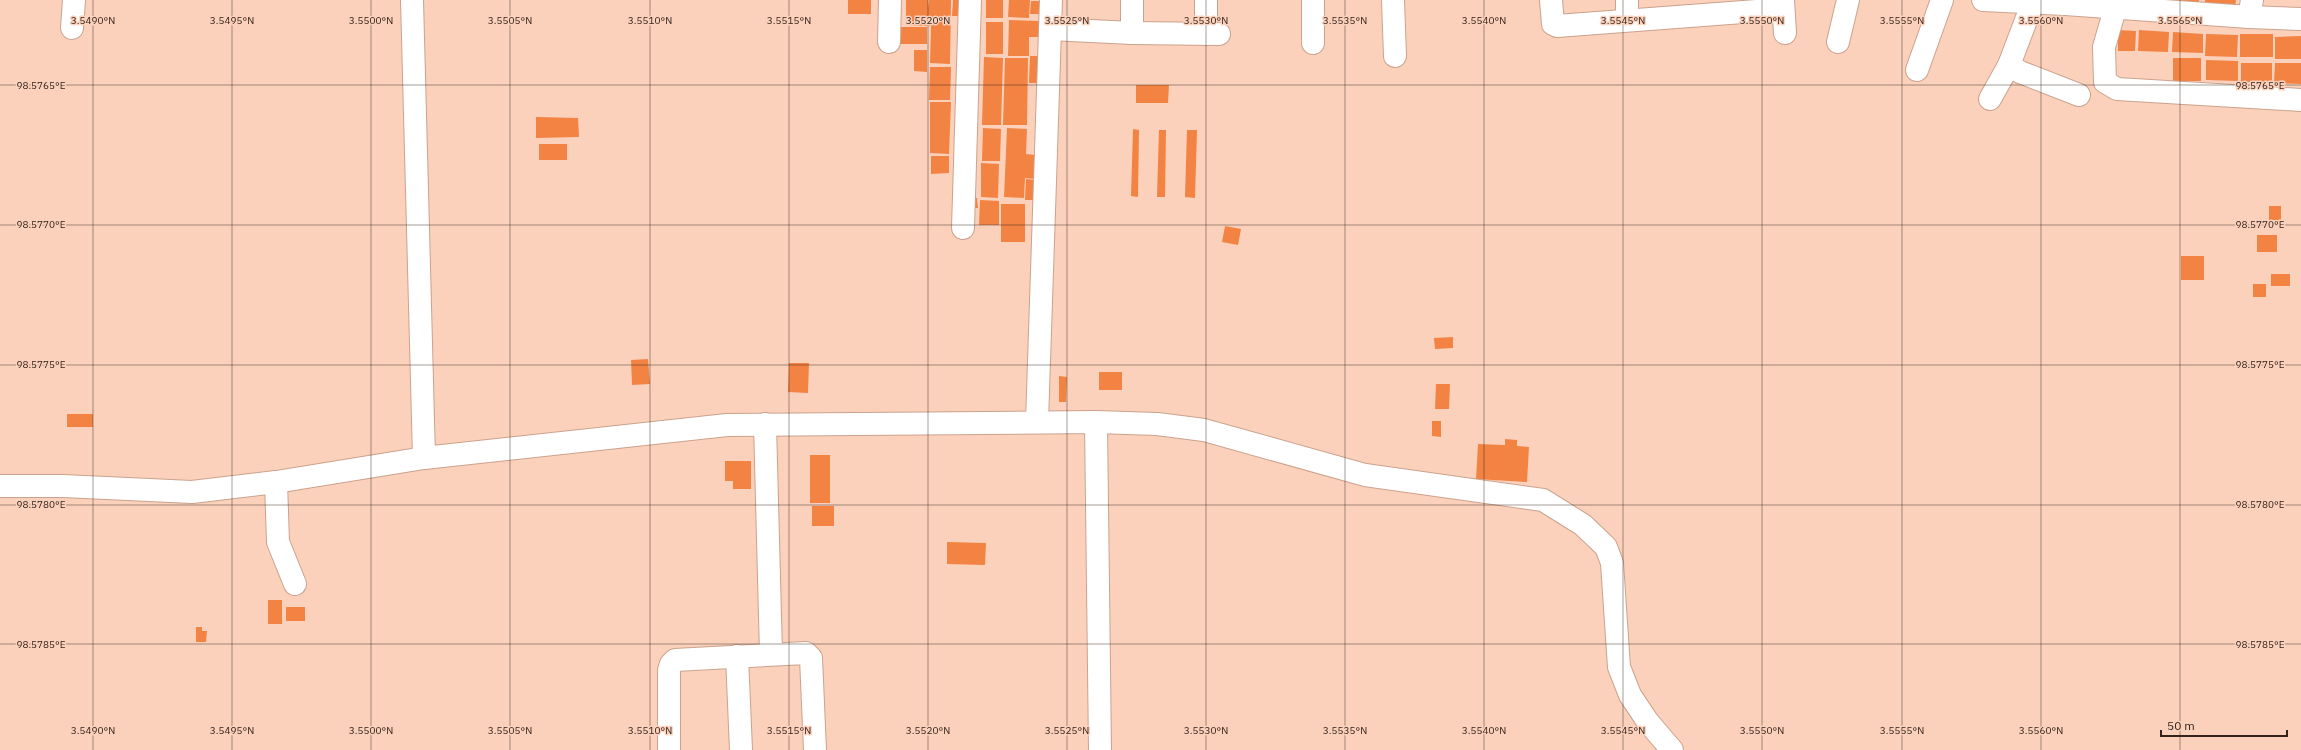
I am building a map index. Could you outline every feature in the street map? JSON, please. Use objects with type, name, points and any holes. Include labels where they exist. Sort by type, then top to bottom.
[{"type":"street","points":[[72,28],[74,0]]},
{"type":"street","points":[[412,0],[424,458]]},
{"type":"street","points":[[888,42],[890,0]]},
{"type":"street","points":[[963,228],[970,0]]},
{"type":"street","points":[[1037,422],[1041,283],[1044,255],[1051,0]]},
{"type":"street","points":[[1132,0],[1132,33]]},
{"type":"street","points":[[1050,29],[1132,33],[1212,34],[1206,0]]},
{"type":"street","points":[[1313,0],[1313,43]]},
{"type":"street","points":[[1393,0],[1395,56]]},
{"type":"street","points":[[1551,0],[1551,19],[1553,24],[1556,26],[1627,10],[1783,4],[1785,34]]},
{"type":"street","points":[[1838,42],[1848,0]]},
{"type":"street","points":[[1917,70],[1942,0]]},
{"type":"street","points":[[1983,0],[2033,2],[2115,9],[2250,8],[2301,19]]},
{"type":"street","points":[[1990,99],[2009,65],[2033,2]]},
{"type":"street","points":[[2115,9],[2104,47],[2105,82],[2117,88],[2301,100]]},
{"type":"street","points":[[2009,65],[2020,72],[2079,95]]},
{"type":"street","points":[[1096,422],[1100,750]]},
{"type":"street","points":[[0,486],[63,486],[192,492],[276,482],[424,458],[727,425],[1096,422],[1157,424],[1204,430],[1365,475],[1543,500],[1583,525],[1606,547],[1612,563],[1619,667],[1630,695],[1648,722],[1672,750]]},
{"type":"street","points":[[765,424],[770,654]]},
{"type":"street","points":[[276,482],[278,542],[295,584]]},
{"type":"street","points":[[669,750],[669,670],[671,664],[675,660],[806,653],[811,658],[815,750]]},
{"type":"street","points":[[737,656],[741,750]]},
{"type":"building","points":[[848,0],[871,0],[871,14],[848,14]]},
{"type":"building","points":[[906,0],[928,0],[929,8],[929,0],[951,0],[950,64],[930,63],[931,26],[906,25]]},
{"type":"building","points":[[953,0],[960,0],[959,16],[952,16]]},
{"type":"building","points":[[986,0],[1003,0],[1003,18],[986,18]]},
{"type":"building","points":[[1009,0],[1030,0],[1029,18],[1008,17]]},
{"type":"building","points":[[2180,0],[2199,0],[2199,7],[2180,7]]},
{"type":"building","points":[[2205,0],[2236,0],[2235,7],[2205,6]]},
{"type":"building","points":[[1031,1],[1040,1],[1039,14],[1030,14]]},
{"type":"building","points":[[1009,20],[1039,21],[1038,37],[1029,37],[1029,56],[1008,56]]},
{"type":"building","points":[[986,22],[1003,22],[1003,54],[986,54]]},
{"type":"building","points":[[897,27],[927,27],[927,44],[897,44]]},
{"type":"building","points":[[2118,30],[2136,31],[2135,51],[2118,51]]},
{"type":"building","points":[[2139,30],[2169,32],[2168,52],[2138,51]]},
{"type":"building","points":[[2173,32],[2203,34],[2203,53],[2172,52]]},
{"type":"building","points":[[2206,34],[2238,35],[2237,57],[2205,56]]},
{"type":"building","points":[[2240,34],[2273,34],[2273,57],[2240,57]]},
{"type":"building","points":[[2301,36],[2301,59],[2275,59],[2275,37]]},
{"type":"building","points":[[914,50],[927,50],[927,72],[914,71]]},
{"type":"building","points":[[1030,56],[1039,56],[1038,83],[1029,83]]},
{"type":"building","points":[[984,57],[1003,58],[1001,125],[982,125]]},
{"type":"building","points":[[1005,58],[1028,58],[1027,125],[1003,125]]},
{"type":"building","points":[[2173,58],[2201,58],[2201,81],[2173,81]]},
{"type":"building","points":[[2206,60],[2238,61],[2238,81],[2206,80]]},
{"type":"building","points":[[2241,63],[2272,63],[2272,82],[2241,82]]},
{"type":"building","points":[[2275,63],[2301,63],[2301,84],[2274,83]]},
{"type":"building","points":[[930,67],[951,67],[950,100],[929,100]]},
{"type":"building","points":[[1136,85],[1169,85],[1168,103],[1136,103]]},
{"type":"building","points":[[930,102],[951,102],[949,154],[930,153]]},
{"type":"building","points":[[536,117],[578,118],[579,137],[536,138]]},
{"type":"building","points":[[983,128],[1001,129],[1000,161],[982,161]]},
{"type":"building","points":[[1007,128],[1027,129],[1026,154],[1035,155],[1035,179],[1025,178],[1024,198],[1004,197]]},
{"type":"building","points":[[1133,129],[1139,130],[1138,197],[1131,196]]},
{"type":"building","points":[[1159,130],[1166,130],[1165,197],[1157,197]]},
{"type":"building","points":[[1187,130],[1197,130],[1195,198],[1185,197]]},
{"type":"building","points":[[539,144],[567,144],[567,160],[539,160]]},
{"type":"building","points":[[931,156],[949,156],[949,173],[931,174]]},
{"type":"building","points":[[981,163],[999,164],[998,198],[981,197]]},
{"type":"building","points":[[1026,179],[1035,180],[1034,200],[1025,200]]},
{"type":"building","points":[[971,198],[977,198],[978,208],[971,208]]},
{"type":"building","points":[[980,200],[999,201],[999,225],[979,225]]},
{"type":"building","points":[[1001,204],[1025,204],[1025,242],[1001,242]]},
{"type":"building","points":[[2269,206],[2281,206],[2281,220],[2269,220]]},
{"type":"building","points":[[1225,226],[1241,229],[1238,245],[1222,242]]},
{"type":"building","points":[[2257,235],[2277,235],[2277,252],[2257,252]]},
{"type":"building","points":[[2181,256],[2204,256],[2204,280],[2181,280]]},
{"type":"building","points":[[2271,274],[2290,274],[2290,286],[2271,286]]},
{"type":"building","points":[[2253,284],[2266,284],[2266,297],[2253,297]]},
{"type":"building","points":[[1453,337],[1453,348],[1435,349],[1434,338]]},
{"type":"building","points":[[648,359],[650,384],[632,385],[631,360]]},
{"type":"building","points":[[789,363],[809,363],[808,393],[788,392]]},
{"type":"building","points":[[1099,372],[1122,372],[1122,390],[1099,390]]},
{"type":"building","points":[[1059,376],[1067,377],[1066,402],[1059,402]]},
{"type":"building","points":[[1436,384],[1450,384],[1449,409],[1435,409]]},
{"type":"building","points":[[67,414],[93,414],[93,427],[67,427]]},
{"type":"building","points":[[1432,421],[1441,421],[1441,437],[1432,436]]},
{"type":"building","points":[[1505,439],[1517,440],[1517,446],[1529,447],[1527,482],[1476,479],[1478,444],[1505,445]]},
{"type":"building","points":[[810,455],[830,455],[830,503],[810,503]]},
{"type":"building","points":[[725,461],[751,461],[751,489],[733,489],[733,481],[725,481]]},
{"type":"building","points":[[812,506],[834,506],[834,526],[812,526]]},
{"type":"building","points":[[947,542],[986,543],[985,565],[947,564]]},
{"type":"building","points":[[268,600],[282,600],[282,624],[268,624]]},
{"type":"building","points":[[286,607],[305,607],[305,621],[286,621]]},
{"type":"building","points":[[196,627],[202,627],[202,631],[207,631],[206,642],[196,642]]}]
